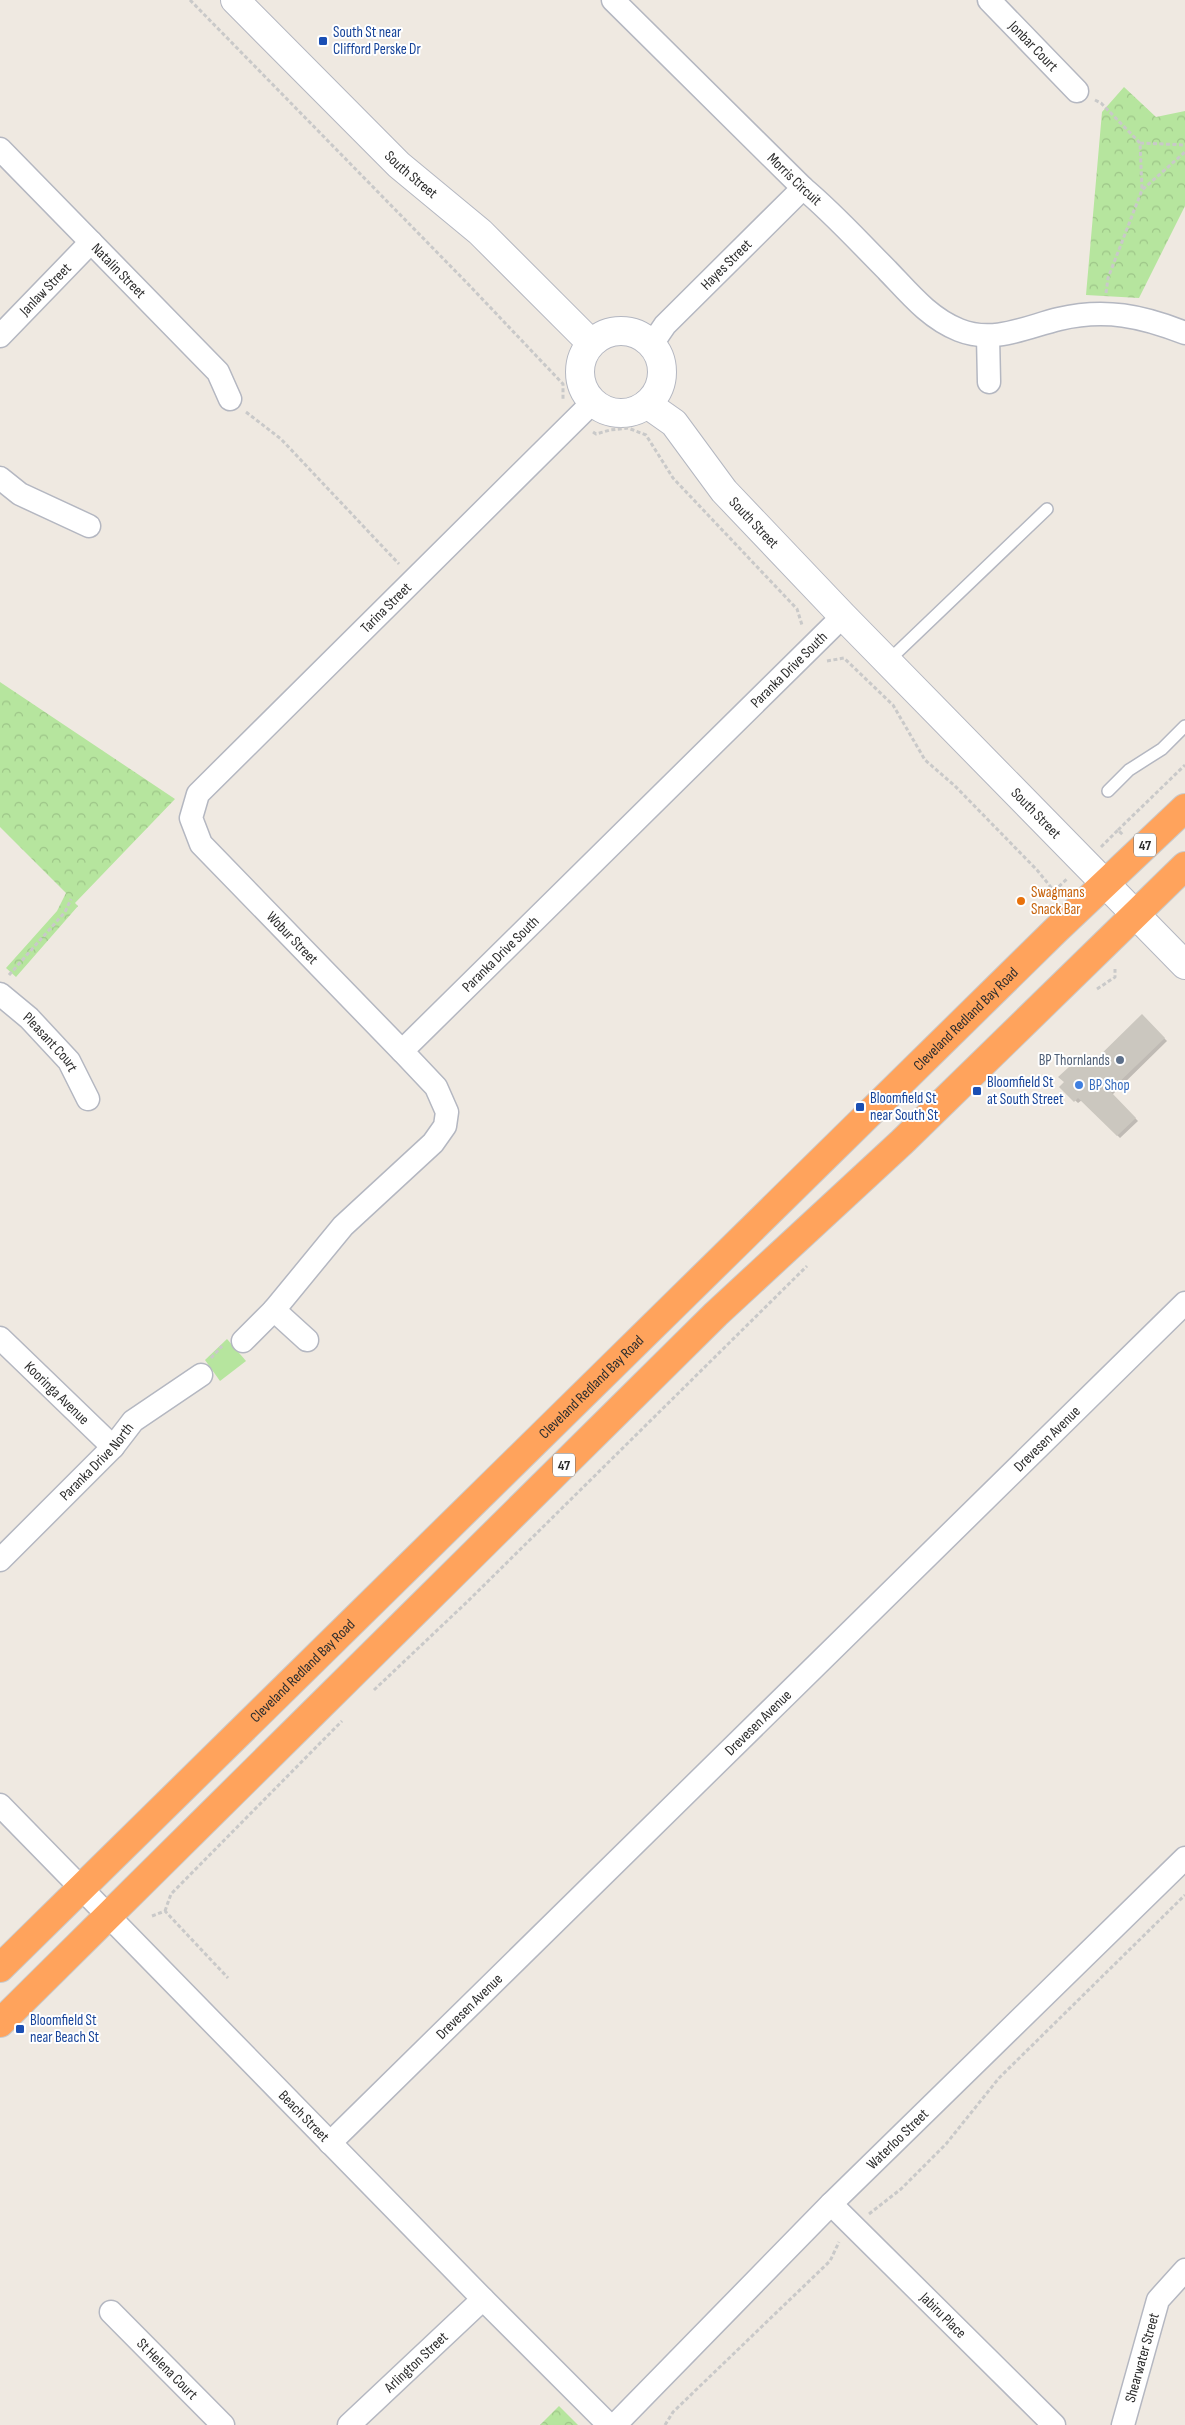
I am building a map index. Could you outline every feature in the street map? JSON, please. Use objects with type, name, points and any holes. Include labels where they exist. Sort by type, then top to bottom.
[{"type":"highway","name":"Cleveland Redland Bay Road","points":[[0,1968],[1105,883],[1185,808]]},
{"type":"highway","name":"47","points":[[0,2023],[716,1314],[902,1142],[1185,866]]},
{"type":"street","name":"South Street","points":[[235,0],[399,165],[480,232],[591,343]]},
{"type":"street","name":"Morris Circuit","points":[[613,0],[803,188],[827,208],[932,316],[960,331],[988,336],[1014,333],[1060,319],[1104,313],[1150,319],[1185,333]]},
{"type":"street","name":"Jonbar Court","points":[[989,0],[1077,91]]},
{"type":"street","name":"Natalin Street","points":[[0,149],[218,372],[230,399]]},
{"type":"street","name":"Hayes Street","points":[[652,344],[665,325],[803,188]]},
{"type":"street","name":"Janlaw Street","points":[[0,336],[91,242]]},
{"type":"street","points":[[621,330],[638,334],[652,344],[661,362],[662,382],[656,394],[647,404],[634,411],[620,413],[606,410],[586,410],[580,373],[582,357],[591,343],[605,333],[621,330]]},
{"type":"street","points":[[988,336],[989,382]]},
{"type":"street","name":"South Street","points":[[647,404],[670,419],[724,491],[842,616],[1185,965]]},
{"type":"street","name":"Tarina Street","points":[[191,818],[198,794],[586,410]]},
{"type":"street","points":[[0,478],[20,494],[89,526]]},
{"type":"street","name":"Paranka Drive South","points":[[402,1051],[842,616]]},
{"type":"street","name":"Wobur Street","points":[[191,818],[200,844],[402,1051]]},
{"type":"street","name":"Pleasant Court","points":[[3,986],[29,1018],[69,1060],[88,1099]]},
{"type":"street","points":[[243,1341],[274,1310],[343,1226],[433,1143],[445,1126],[447,1112],[436,1087],[402,1051]]},
{"type":"street","name":"Drevesen Avenue","points":[[330,2143],[1185,1303]]},
{"type":"street","points":[[274,1310],[307,1340]]},
{"type":"street","name":"Kooringa Avenue","points":[[0,1338],[113,1446]]},
{"type":"street","name":"Paranka Drive North","points":[[0,1560],[113,1446],[133,1421],[201,1375]]},
{"type":"street","name":"Beach Street","points":[[0,1805],[482,2299],[609,2425]]},
{"type":"street","name":"Waterloo Street","points":[[616,2425],[831,2204],[1185,1858]]},
{"type":"street","name":"Jabiru Place","points":[[831,2204],[1054,2425]]},
{"type":"street","name":"Shearwater Street","points":[[1124,2425],[1158,2300],[1185,2270]]},
{"type":"street","name":"Arlington Street","points":[[349,2425],[482,2299]]},
{"type":"street","name":"St Helena Court","points":[[111,2312],[223,2425]]},
{"type":"lane","points":[[887,662],[1047,509]]},
{"type":"lane","points":[[1108,791],[1130,770],[1162,749],[1185,726]]},
{"type":"path","points":[[190,0],[442,256],[563,384],[562,400],[586,410],[596,434],[628,428],[646,435],[673,478],[797,609],[802,623],[800,634],[825,661],[844,658],[893,705],[924,760],[955,786],[1037,870],[1054,891],[1051,905]]},
{"type":"path","points":[[1077,91],[1101,103],[1140,143],[1142,190],[1108,278],[1104,313]]},
{"type":"path","points":[[1140,143],[1185,145]]},
{"type":"path","points":[[1142,190],[1185,152]]},
{"type":"path","points":[[230,399],[281,439],[414,581]]},
{"type":"path","points":[[1118,830],[1185,765]]},
{"type":"path","points":[[3,986],[65,912],[71,899]]},
{"type":"path","points":[[1092,992],[1115,977],[1115,969]]},
{"type":"path","points":[[370,1693],[468,1601],[811,1262]]},
{"type":"path","points":[[201,1375],[204,1364],[234,1335],[238,1334],[243,1341]]},
{"type":"path","points":[[152,1916],[165,1911],[171,1894],[343,1720]]},
{"type":"path","points":[[666,2425],[673,2412],[830,2261],[838,2243],[853,2226],[901,2189],[934,2157],[999,2078],[1185,1895]]},
{"type":"path","points":[[165,1911],[228,1978]]},
{"type":"green space","points":[[1124,87],[1156,117],[1185,111],[1185,206],[1139,298],[1086,295],[1102,112]]},
{"type":"green space","points":[[0,682],[175,799],[75,903],[78,906],[16,977],[6,968],[57,911],[66,893],[0,827]]},
{"type":"green space","points":[[227,1339],[246,1361],[220,1381],[205,1360]]},
{"type":"green space","points":[[559,2406],[578,2425],[540,2425]]},
{"type":"building","points":[[1142,1014],[1165,1038],[1110,1091],[1136,1118],[1117,1136],[1078,1098],[1074,1102],[1059,1087],[1064,1082],[1058,1077],[1069,1067],[1088,1067]]},
{"type":"place","name":"South St near Clifford Perske Dr","points":[[323,41]]},
{"type":"place","name":"Swagmans Snack Bar","points":[[1021,901]]},
{"type":"place","name":"BP Thornlands","points":[[1120,1060]]},
{"type":"place","name":"BP Shop","points":[[1079,1085]]},
{"type":"place","name":"Bloomfield St at South Street","points":[[977,1091]]},
{"type":"place","name":"Bloomfield St near South St","points":[[860,1107]]},
{"type":"place","name":"Bloomfield St near Beach St","points":[[20,2029]]}]
